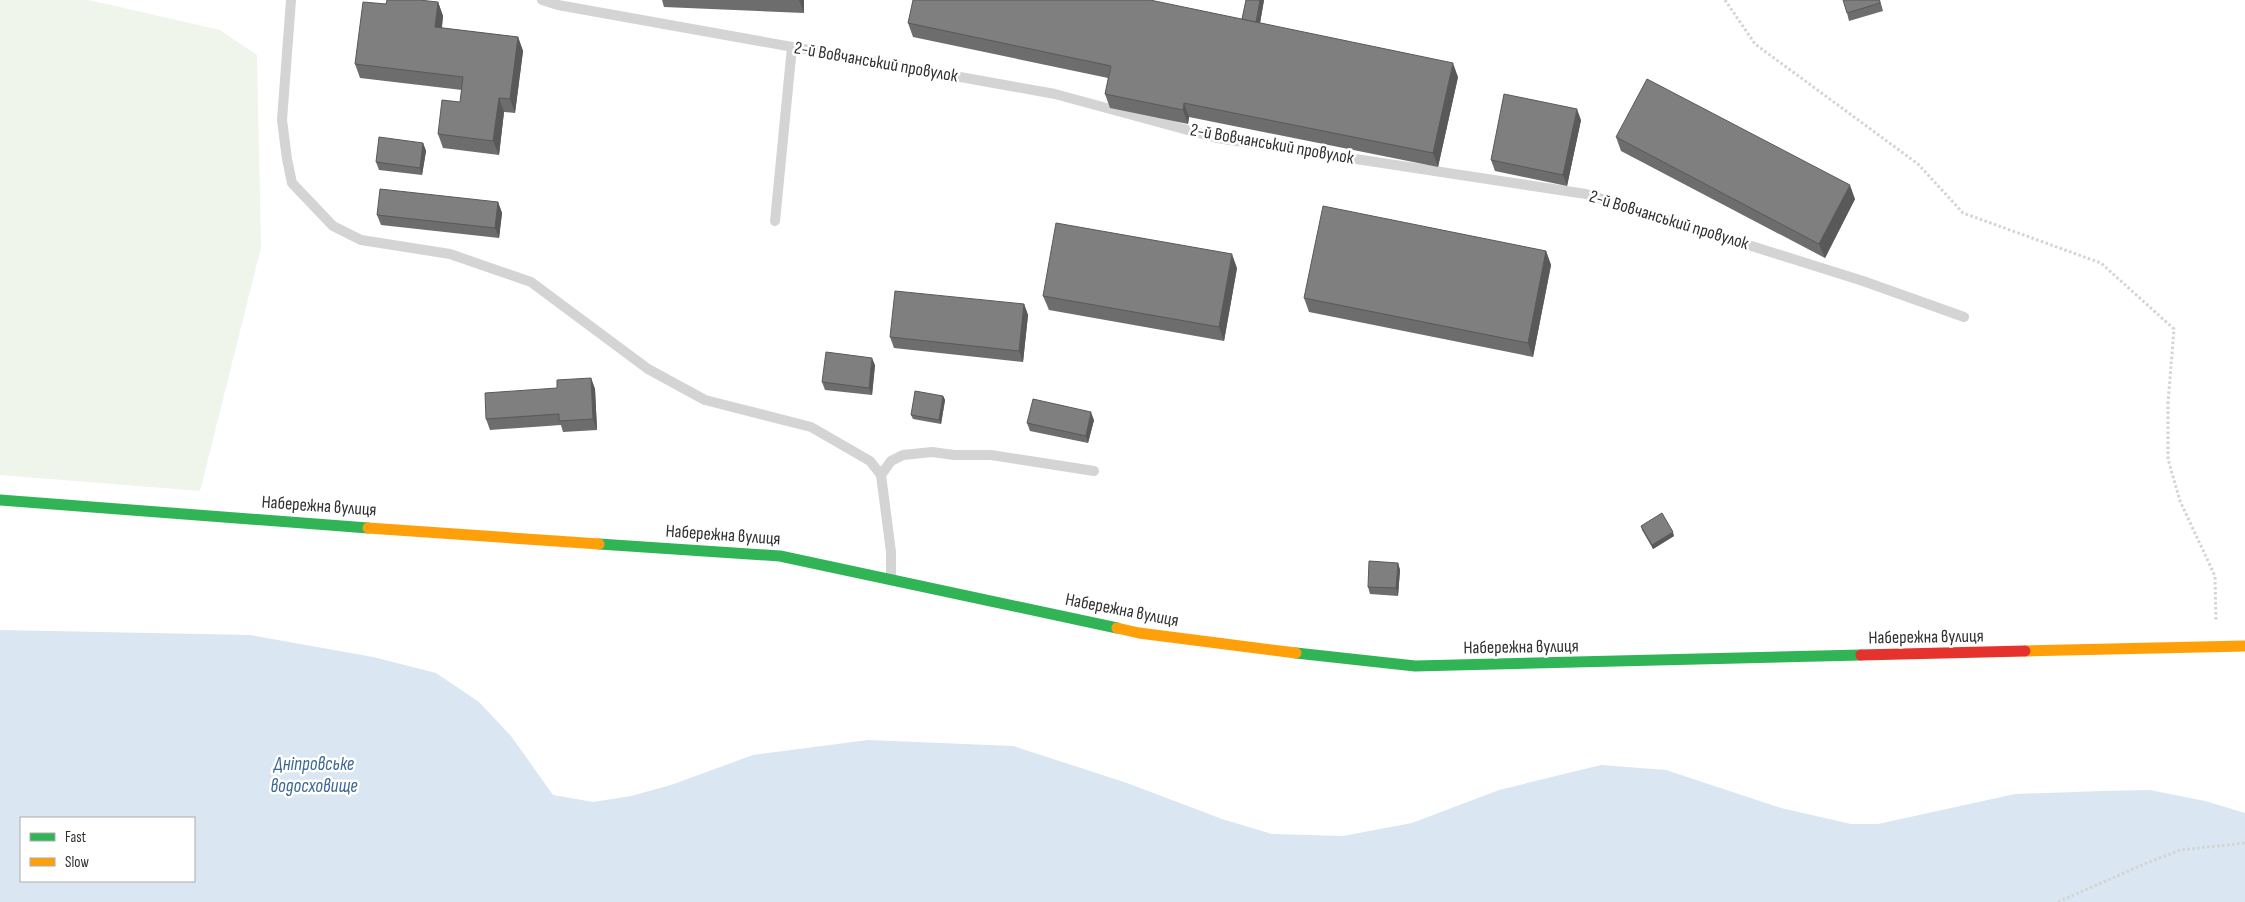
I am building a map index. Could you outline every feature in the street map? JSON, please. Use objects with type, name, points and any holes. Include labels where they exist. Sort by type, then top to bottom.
[{"type":"street","name":"Набережна вулиця","points":[[0,500],[780,556],[1139,633],[1324,657],[1415,666],[2245,646]]},
{"type":"lane","points":[[291,0],[282,120],[287,159],[292,183],[333,226],[360,240],[450,254],[531,282],[648,369],[705,400],[811,427],[870,461],[881,474],[891,552],[891,579]]},
{"type":"lane","name":"2-й Вовчанський провулок","points":[[542,0],[558,6],[1055,94],[1217,138],[1586,194],[1863,281],[1964,316]]},
{"type":"lane","points":[[774,221],[792,47]]},
{"type":"lane","points":[[881,474],[891,461],[903,455],[932,452],[954,455],[990,455],[1094,471]]},
{"type":"path","points":[[1725,0],[1755,44],[1918,164],[1963,214],[2102,263],[2174,329],[2168,403],[2168,459],[2180,501],[2215,576],[2216,647]]},
{"type":"path","points":[[2058,902],[2147,862],[2180,850],[2245,843]]},
{"type":"shaded area","points":[[0,0],[89,0],[220,30],[257,55],[261,247],[200,491],[0,475]]},
{"type":"water","name":"Дніпровське водосховище","points":[[0,630],[250,635],[373,657],[436,673],[479,702],[511,736],[553,795],[593,802],[631,796],[671,785],[753,755],[868,740],[1013,746],[1127,783],[1222,819],[1272,834],[1343,836],[1412,823],[1499,790],[1601,765],[1666,770],[1781,808],[1851,824],[1878,824],[2015,794],[2150,790],[2205,801],[2245,813],[2245,902],[0,902]]},
{"type":"building","points":[[387,0],[438,2],[435,27],[518,37],[510,99],[499,98],[493,141],[438,134],[442,100],[460,102],[463,77],[355,64],[363,2],[386,4]]},
{"type":"building","points":[[913,0],[1150,0],[1453,63],[1433,153],[1184,103],[1183,110],[1105,94],[1111,66],[908,23]]},
{"type":"building","points":[[1246,0],[1260,0],[1256,22],[1242,19]]},
{"type":"building","points":[[1843,0],[1879,0],[1880,3],[1847,13]]},
{"type":"building","points":[[1647,79],[1850,185],[1819,244],[1616,137]]},
{"type":"building","points":[[1504,94],[1577,109],[1563,175],[1491,160]]},
{"type":"building","points":[[379,137],[423,143],[420,168],[376,162]]},
{"type":"building","points":[[380,189],[498,202],[495,228],[377,215]]},
{"type":"building","points":[[1323,206],[1546,251],[1528,343],[1304,298]]},
{"type":"building","points":[[1056,223],[1232,254],[1219,327],[1043,296]]},
{"type":"building","points":[[895,291],[1024,304],[1019,351],[890,337]]},
{"type":"building","points":[[826,352],[872,358],[869,388],[822,382]]},
{"type":"building","points":[[591,378],[593,419],[559,421],[559,414],[486,419],[485,393],[557,388],[557,380]]},
{"type":"building","points":[[915,391],[943,396],[939,420],[911,415]]},
{"type":"building","points":[[1033,399],[1091,412],[1086,436],[1027,423]]},
{"type":"building","points":[[1662,513],[1673,532],[1652,545],[1641,526]]},
{"type":"building","points":[[1369,561],[1398,563],[1396,588],[1368,587]]},
{"type":"traffic: fast","points":[[0,500],[368,528]]},
{"type":"traffic: fast","points":[[599,544],[780,556],[1117,628]]},
{"type":"traffic: fast","points":[[1296,653],[1415,666],[1861,655]]},
{"type":"traffic: slow","points":[[368,528],[599,544]]},
{"type":"traffic: slow","points":[[1117,628],[1139,633],[1296,653]]},
{"type":"traffic: slow","points":[[2025,651],[2245,646]]},
{"type":"traffic: jam","points":[[1861,655],[2025,651]]}]
